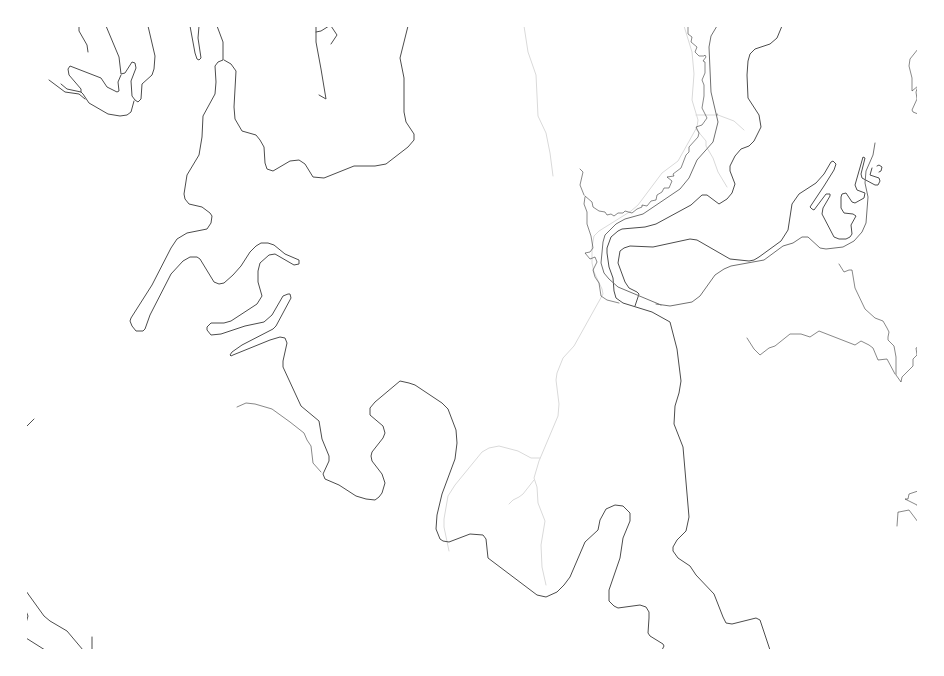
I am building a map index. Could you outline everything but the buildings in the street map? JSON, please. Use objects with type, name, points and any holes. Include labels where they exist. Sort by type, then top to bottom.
[{"type":"street","points":[[79,26],[79,31],[87,45],[88,52]]},
{"type":"street","points":[[85,99],[81,89],[69,75],[68,69],[70,66],[101,78],[107,87],[117,92],[119,91],[118,82],[121,74],[119,57],[106,26]]},
{"type":"street","points":[[135,100],[138,102],[140,100],[142,84],[154,73],[155,56],[148,26]]},
{"type":"street","points":[[190,26],[195,52],[197,59],[199,60],[201,58],[199,26]]},
{"type":"street","points":[[216,26],[223,42],[223,60]]},
{"type":"street","points":[[316,26],[316,42],[322,69],[326,99],[319,95]]},
{"type":"street","points":[[316,32],[330,26],[337,35],[331,44]]},
{"type":"street","points":[[223,60],[231,64],[236,71],[234,107],[235,119],[242,131],[256,136],[260,140],[264,147],[264,163],[267,169],[273,171],[290,162],[299,160],[305,164],[313,177],[324,178],[354,166],[375,166],[386,164],[414,140],[414,134],[406,122],[404,112],[404,78],[400,58],[408,26]]},
{"type":"street","points":[[770,650],[760,620],[756,618],[732,624],[726,623],[714,594],[696,575],[690,566],[678,558],[673,551],[673,547],[677,540],[686,531],[689,517],[683,447],[674,424],[675,406],[681,381],[677,349],[670,322],[661,317],[623,303],[617,299],[608,261],[607,248],[611,237],[622,229],[644,227],[656,224],[691,205],[699,196],[702,195],[706,195],[719,204],[727,199],[732,193],[735,184],[730,171],[730,166],[738,153],[754,141],[761,127],[759,115],[748,98],[747,74],[750,54],[755,49],[770,44],[777,38],[782,26]]},
{"type":"street","points":[[223,60],[218,62],[215,66],[215,94],[203,116],[199,155],[187,175],[184,194],[186,202],[206,209],[212,216],[211,223],[206,229],[187,233],[174,243],[152,285],[131,318],[130,324],[136,331],[143,331],[145,329],[171,274],[183,261],[190,257],[197,257],[214,282],[218,284],[224,283],[233,275],[250,252],[256,246],[261,244],[268,243],[274,245],[285,254],[299,260],[299,264],[294,265],[274,254],[269,255],[260,263],[258,271],[258,282],[262,296],[257,304],[231,321],[224,323],[211,323],[207,327],[207,330],[211,335],[221,334],[244,326],[264,322],[272,315],[283,296],[290,294],[291,298],[273,329],[242,345],[230,355],[233,356],[270,340],[283,337],[286,338],[287,343],[282,364],[301,406],[312,413],[319,421],[322,439],[328,452],[329,461],[323,474],[325,479],[339,485],[356,496],[370,500],[375,500],[379,497],[382,493],[385,482],[382,474],[372,461],[371,456],[372,452],[385,434],[383,426],[370,415],[370,408],[400,381],[409,382],[416,385],[448,409],[456,430],[457,443],[455,459],[442,494],[437,516],[436,529],[440,539],[449,542],[470,534],[483,535],[486,539],[488,558],[537,595],[546,597],[557,592],[570,577],[585,542],[598,530],[600,520],[606,509],[615,505],[623,506],[630,513],[630,521],[623,538],[620,558],[609,590],[609,601],[614,606],[621,609],[640,606],[646,607],[649,612],[648,635],[663,644],[662,650]]},
{"type":"street","points":[[50,80],[65,92],[79,94],[88,103],[104,111],[120,116],[127,115],[131,112],[135,100],[132,92],[131,81],[136,68],[134,62],[132,62],[125,73],[121,74]]},
{"type":"street","points":[[61,84],[65,92]]},
{"type":"street","points":[[64,88],[81,92]]},
{"type":"street","points":[[634,307],[639,294],[638,292],[629,288],[625,282],[618,263],[620,251],[624,248],[630,246],[653,247],[690,239],[697,240],[730,259],[749,261],[754,260],[782,241],[788,230],[792,204],[799,194],[816,183],[833,161],[836,164],[834,170],[810,207],[814,210],[826,194],[830,194],[823,208],[822,214],[834,236],[839,239],[850,237],[852,234],[851,225],[856,216],[853,214],[846,215],[842,212],[841,197],[842,194],[846,194],[852,202],[855,202],[865,197],[865,194],[857,190],[855,185],[864,157],[865,160],[861,174],[862,178],[878,185],[880,180],[877,176],[870,176],[872,168]]},
{"type":"street","points":[[877,166],[879,164],[882,167],[881,171],[878,172]]},
{"type":"street","points":[[26,427],[34,419]]},
{"type":"street","points":[[26,591],[44,616],[67,631],[82,650]]},
{"type":"street","points":[[26,611],[28,616],[26,623]]},
{"type":"street","points":[[92,637],[92,650]]},
{"type":"street","points":[[26,638],[45,650]]},
{"type":"path","points":[[585,196],[592,202],[593,207],[599,211],[605,212],[607,215],[611,214],[614,216],[625,211],[632,213],[636,209],[642,207],[642,205],[647,206],[651,201],[656,200],[657,195],[662,192],[664,188],[669,188],[672,181],[667,177],[674,176],[673,174],[681,168],[686,155],[689,152],[689,147],[698,137],[699,133],[696,127],[702,126],[707,118],[702,108],[704,96],[704,85],[702,80],[705,73],[705,62],[703,61],[706,54],[704,56],[699,56],[695,52],[697,47],[691,42],[692,37],[688,34],[688,26]]},
{"type":"path","points":[[918,49],[910,59],[909,66],[912,78],[912,91],[918,86]]},
{"type":"path","points":[[918,86],[916,92],[917,99],[912,110],[918,114]]},
{"type":"path","points":[[580,169],[583,172],[580,185],[585,196],[584,204],[587,212],[587,224],[592,236],[593,248],[590,252],[585,253],[590,259],[595,257],[597,262],[593,270],[595,277],[600,283],[601,296],[614,303],[623,303]]},
{"type":"path","points":[[918,231],[918,237]]},
{"type":"path","points":[[839,264],[844,272],[852,270],[855,288],[864,309],[875,318],[883,321],[887,328],[889,332],[888,340],[894,346],[896,357],[896,375]]},
{"type":"path","points":[[747,338],[760,355],[769,348],[775,346],[790,334],[801,334],[810,337],[819,331],[855,345],[861,341],[873,348],[878,360],[887,359],[901,382],[902,376],[913,366],[913,359],[917,355],[916,348],[918,346]]},
{"type":"path","points":[[236,407],[246,403],[272,409],[290,422],[304,433],[313,452],[313,463],[323,474]]},
{"type":"path","points":[[918,492],[909,494],[908,499],[904,499],[917,505],[918,507]]},
{"type":"path","points":[[897,526],[898,512],[909,510],[918,522]]},
{"type":"waterway","points":[[524,26],[528,52],[536,75],[538,116],[546,133],[553,176]]},
{"type":"waterway","points":[[546,585],[542,567],[541,545],[545,521],[538,503],[537,487],[534,478],[539,461],[558,416],[559,404],[556,380],[557,373],[563,358],[574,346],[603,294],[592,263],[594,236],[599,231],[638,205],[662,173],[678,161],[697,127],[698,120],[692,100],[694,74],[692,52],[684,26]]},
{"type":"waterway","points":[[696,115],[718,115],[734,121],[744,130]]},
{"type":"waterway","points":[[696,129],[706,141],[706,146],[727,187]]},
{"type":"waterway","points":[[449,551],[444,527],[448,496],[482,452],[489,448],[499,446],[518,451],[531,458],[540,458]]},
{"type":"waterway","points":[[509,504],[523,494],[534,480]]},
{"type":"tram line","points":[[661,305],[618,287],[609,279],[604,273],[601,263],[603,242],[605,235],[616,224],[625,219],[643,214],[680,189],[689,178],[697,160],[713,142],[718,122],[711,92],[709,47],[711,36],[717,26]]},
{"type":"tram line","points":[[656,304],[670,306],[692,302],[700,296],[715,275],[724,269],[731,266],[764,260],[783,246],[793,243],[802,237],[808,237],[820,248],[826,249],[843,247],[854,241],[862,232],[866,223],[868,197],[865,183],[866,171],[873,155],[875,143]]}]
